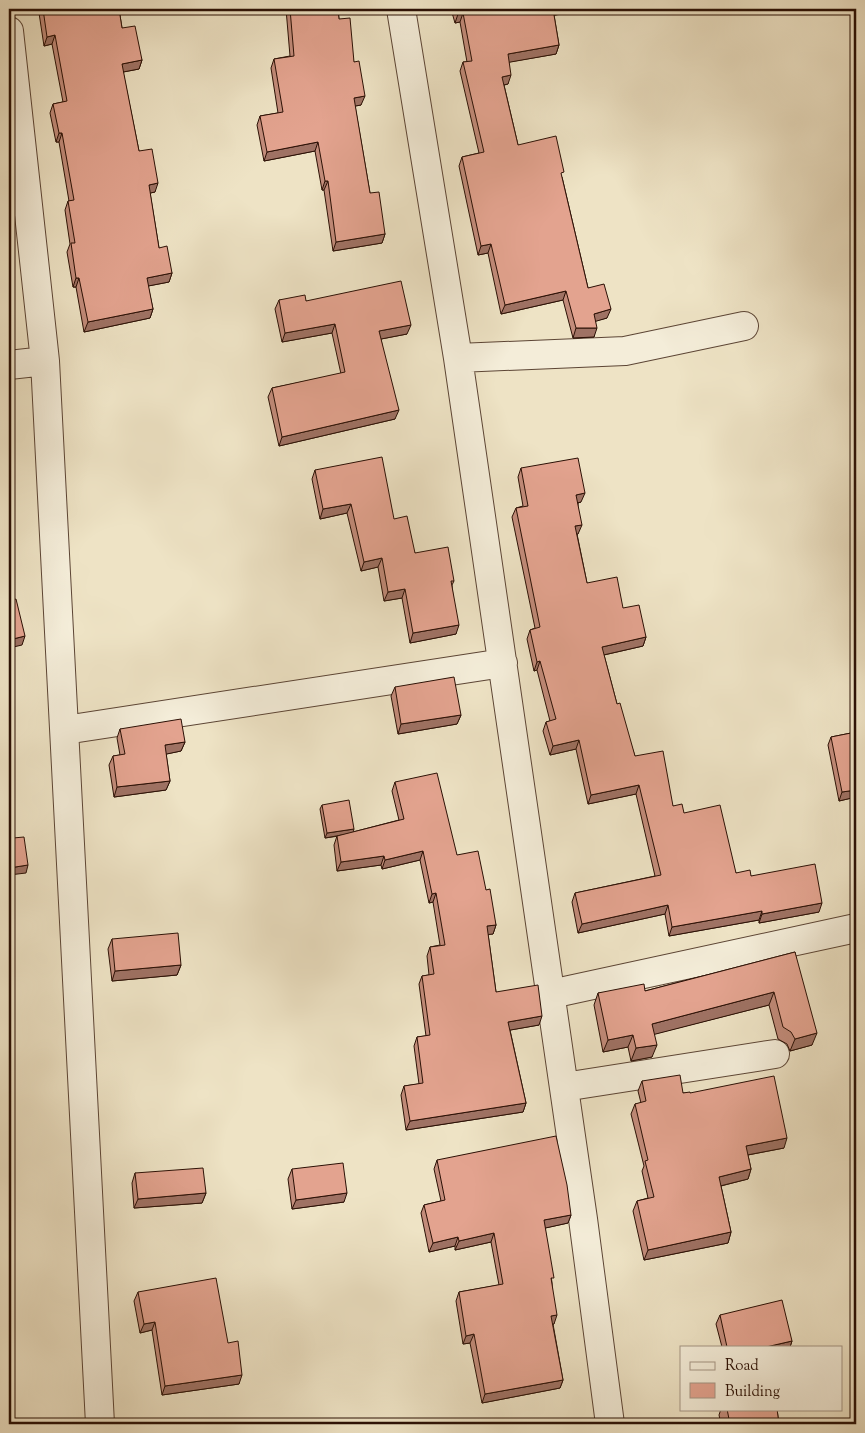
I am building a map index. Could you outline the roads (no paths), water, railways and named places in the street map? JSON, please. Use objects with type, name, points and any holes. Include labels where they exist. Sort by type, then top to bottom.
[{"type":"street","points":[[401,9],[458,358],[584,1219],[610,1424]]},
{"type":"street","points":[[9,31],[45,361],[100,1424]]},
{"type":"street","points":[[458,358],[625,351],[744,326]]},
{"type":"street","points":[[9,365],[45,361]]},
{"type":"street","points":[[65,730],[503,663]]},
{"type":"street","points":[[551,994],[856,928]]},
{"type":"street","points":[[564,1087],[775,1054]]}]
